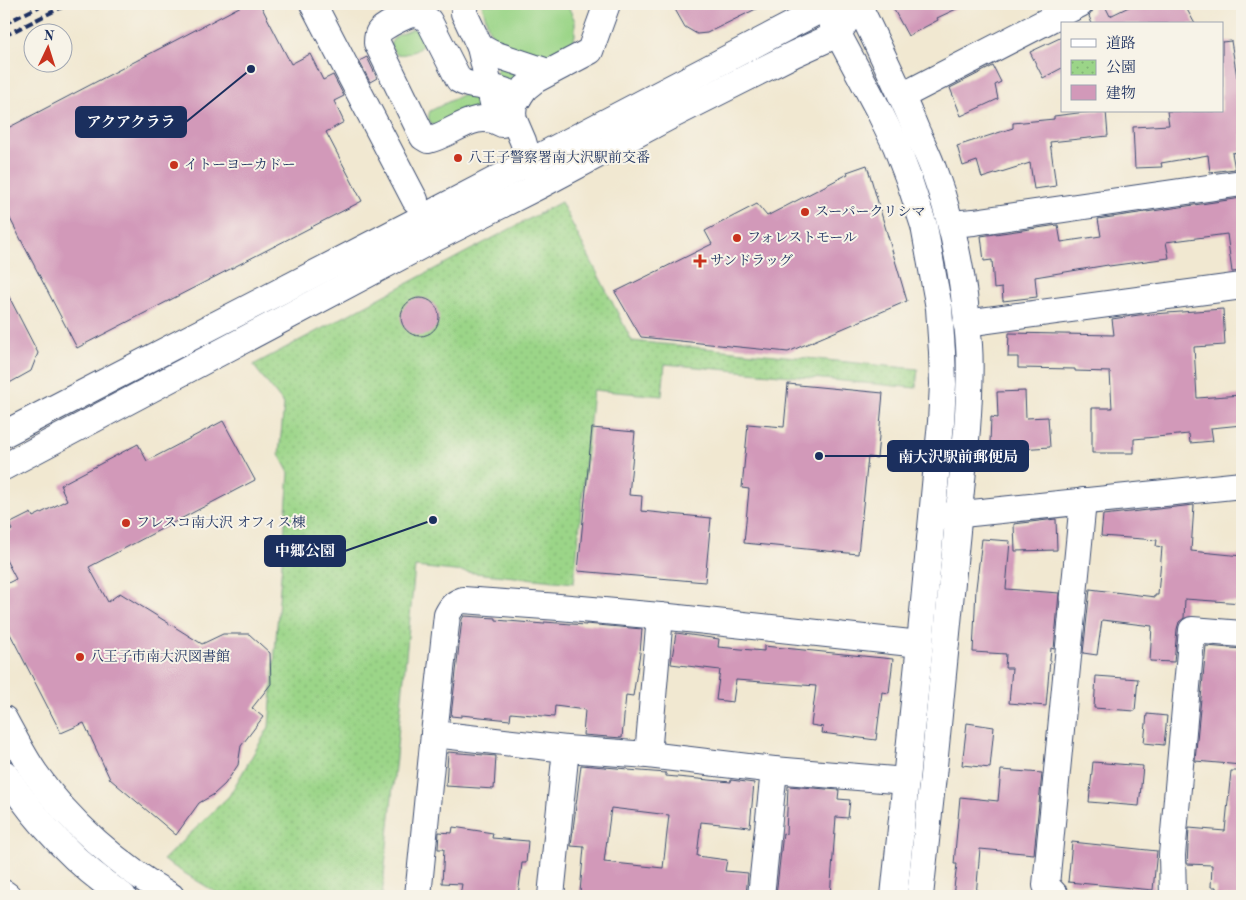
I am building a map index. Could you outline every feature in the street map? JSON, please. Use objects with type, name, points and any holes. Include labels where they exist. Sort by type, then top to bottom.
[{"type":"street","points":[[313,4],[415,200]]},
{"type":"street","points":[[466,4],[464,13],[480,47],[492,100],[502,124],[514,145],[535,174]]},
{"type":"street","points":[[535,174],[514,120],[514,104],[525,88],[535,80],[590,51],[606,4]]},
{"type":"street","points":[[4,467],[425,244],[535,174],[823,6],[852,4]]},
{"type":"street","points":[[4,434],[535,174],[669,117],[838,34],[858,4]]},
{"type":"street","points":[[858,4],[902,96],[935,173],[951,224],[961,277],[969,345],[967,429],[920,896]]},
{"type":"street","points":[[902,96],[1080,4]]},
{"type":"street","points":[[823,6],[896,146],[924,226],[939,308],[943,384],[941,422],[894,896]]},
{"type":"street","points":[[502,124],[495,120],[484,118],[473,119],[438,138],[428,140],[423,137],[377,43],[380,29],[408,15],[422,16],[429,21],[459,80],[464,84],[509,92],[518,99]]},
{"type":"street","points":[[480,47],[491,53],[548,72]]},
{"type":"street","points":[[951,224],[1242,183]]},
{"type":"street","points":[[966,323],[1242,286]]},
{"type":"street","points":[[932,517],[1242,485]]},
{"type":"street","points":[[1056,896],[1046,885],[1083,501]]},
{"type":"street","points":[[418,896],[447,615],[456,602],[462,600],[660,616],[920,644]]},
{"type":"street","points":[[648,755],[660,616]]},
{"type":"street","points":[[1173,896],[1172,855],[1192,630],[1242,634]]},
{"type":"street","points":[[4,719],[24,757],[36,774],[80,826],[127,868],[171,896]]},
{"type":"street","points":[[434,734],[566,749],[648,755],[774,770],[906,781]]},
{"type":"street","points":[[551,896],[566,749]]},
{"type":"street","points":[[761,896],[774,770]]},
{"type":"street","points":[[4,773],[45,827],[74,858],[123,896]]},
{"type":"street","points":[[4,893],[8,896]]},
{"type":"green space","points":[[482,4],[567,4],[575,21],[575,36],[569,47],[545,59],[503,49],[489,30]]},
{"type":"green space","points":[[413,29],[422,30],[425,36],[422,45],[413,52],[396,54],[391,47],[395,37]]},
{"type":"green space","points":[[497,62],[522,74],[514,84],[498,79]]},
{"type":"green space","points":[[462,95],[469,95],[481,101],[482,106],[435,127],[431,124],[429,120],[430,111]]},
{"type":"green space","points":[[561,202],[632,341],[918,369],[916,388],[665,364],[662,396],[593,390],[574,583],[415,567],[382,896],[222,896],[163,860],[229,796],[269,727],[289,473],[279,454],[284,404],[253,365]]},
{"type":"building","name":"イトーヨーカドー","points":[[245,4],[260,4],[291,64],[310,54],[323,80],[333,75],[344,96],[334,101],[344,122],[326,132],[362,201],[77,348],[4,207],[4,130]]},
{"type":"building","points":[[672,4],[766,4],[707,33],[697,34],[685,27]]},
{"type":"building","points":[[902,4],[967,4],[937,18],[938,20],[908,36],[893,8]]},
{"type":"building","points":[[1104,4],[1110,16],[1135,4],[1184,4],[1194,22],[1091,22],[1089,16],[1094,7]]},
{"type":"building","points":[[1061,37],[1061,69],[1043,78],[1030,52]]},
{"type":"building","points":[[1231,41],[1242,109],[1242,151],[1232,153],[1235,169],[1210,172],[1208,155],[1161,163],[1162,167],[1135,168],[1133,127],[1169,125],[1167,112],[1224,112],[1224,42]]},
{"type":"building","points":[[367,57],[377,78],[370,82],[359,61]]},
{"type":"building","points":[[993,66],[1001,82],[995,85],[998,99],[961,116],[950,88]]},
{"type":"building","points":[[1086,112],[1106,112],[1108,136],[1050,142],[1056,186],[1034,189],[1030,163],[982,178],[977,161],[963,166],[957,146],[1013,128],[1013,123],[1054,119],[1054,116]]},
{"type":"building","points":[[867,165],[907,301],[788,352],[641,337],[615,292],[712,244],[705,231],[757,204],[767,216],[848,174],[847,172]]},
{"type":"building","points":[[1242,198],[1242,271],[1232,272],[1227,234],[1166,242],[1169,258],[1108,265],[1035,277],[1037,297],[1003,301],[1002,288],[994,289],[992,260],[984,261],[981,236],[1058,225],[1061,242],[1101,236],[1098,219]]},
{"type":"building","points":[[4,287],[38,353],[31,371],[4,386]]},
{"type":"building","points":[[420,298],[433,304],[439,317],[433,330],[420,336],[407,330],[401,317],[407,304]]},
{"type":"building","points":[[1223,309],[1225,345],[1194,347],[1197,398],[1242,395],[1242,425],[1211,428],[1213,441],[1190,443],[1189,434],[1134,439],[1134,453],[1092,453],[1092,408],[1112,408],[1110,372],[1018,368],[1018,357],[1008,357],[1009,333],[1114,335],[1112,319],[1139,315]]},
{"type":"building","points":[[788,384],[883,393],[877,458],[868,457],[858,554],[744,543],[749,489],[742,488],[748,424],[784,427]]},
{"type":"building","points":[[1025,391],[1026,418],[1048,417],[1050,447],[1020,449],[1019,446],[990,443],[991,417],[998,418],[997,392]]},
{"type":"building","points":[[223,421],[255,480],[89,567],[108,602],[120,593],[202,644],[223,634],[249,634],[270,653],[271,684],[252,708],[263,717],[241,746],[238,765],[225,784],[213,795],[199,803],[176,835],[110,779],[84,723],[61,733],[4,622],[4,585],[16,579],[4,556],[4,534],[12,530],[9,524],[31,513],[33,517],[67,500],[60,485],[138,444],[147,461]]},
{"type":"building","points":[[592,428],[635,432],[629,495],[642,496],[641,511],[711,518],[705,582],[578,571]]},
{"type":"building","points":[[1194,505],[1191,551],[1242,556],[1242,603],[1185,599],[1184,618],[1179,622],[1177,629],[1174,662],[1150,661],[1152,626],[1102,620],[1097,655],[1083,653],[1090,589],[1155,597],[1155,595],[1158,595],[1162,547],[1156,546],[1157,540],[1101,536],[1103,515]]},
{"type":"building","points":[[1056,519],[1057,550],[1015,551],[1014,524]]},
{"type":"building","points":[[982,539],[1010,541],[1006,589],[1059,593],[1054,649],[1051,648],[1046,706],[1009,703],[1012,668],[1005,668],[1006,654],[973,652],[976,588]]},
{"type":"building","points":[[464,616],[544,624],[544,622],[586,624],[642,629],[633,696],[626,695],[622,738],[583,735],[585,710],[555,706],[554,717],[511,713],[510,720],[461,715],[461,717],[451,716],[462,619]]},
{"type":"building","points":[[676,633],[719,639],[718,647],[764,651],[764,646],[893,659],[889,693],[882,692],[876,740],[822,733],[823,727],[811,725],[816,686],[736,680],[733,702],[716,700],[720,670],[671,664]]},
{"type":"building","points":[[1206,646],[1242,649],[1238,693],[1242,693],[1242,765],[1195,761]]},
{"type":"building","points":[[1096,676],[1138,679],[1135,711],[1094,708]]},
{"type":"building","points":[[1147,714],[1167,716],[1164,745],[1144,743]]},
{"type":"building","points":[[967,723],[994,727],[990,768],[962,765]]},
{"type":"building","points":[[448,752],[496,756],[494,789],[446,786]]},
{"type":"building","points":[[1093,762],[1143,766],[1139,806],[1089,802]]},
{"type":"building","points":[[581,765],[666,773],[666,776],[754,783],[750,827],[701,822],[697,856],[727,860],[725,871],[748,873],[746,896],[620,896],[580,892],[584,847],[571,846]],"holes":[[[611,808],[669,815],[663,868],[604,862]]]},
{"type":"building","points":[[1001,770],[1042,773],[1034,854],[980,849],[976,896],[953,896],[957,864],[954,864],[960,797],[998,801]]},
{"type":"building","points":[[1231,771],[1242,771],[1242,896],[1216,896],[1216,887],[1211,887],[1212,865],[1187,864],[1189,828],[1225,831]]},
{"type":"building","points":[[788,786],[839,790],[838,799],[850,800],[848,818],[836,817],[830,896],[776,896],[783,833],[786,834]]},
{"type":"building","points":[[453,827],[493,833],[492,838],[528,841],[526,863],[522,863],[518,896],[460,896],[462,884],[442,883],[444,849],[438,849],[439,832],[452,833]]},
{"type":"building","points":[[1072,842],[1157,851],[1153,890],[1068,882]]},
{"type":"railway","points":[[4,24],[44,4]]},
{"type":"railway","points":[[4,36],[68,4]]},
{"type":"place","name":"アクアクララ","points":[[251,69]]},
{"type":"place","name":"八王子警察署南大沢駅前交番","points":[[458,158]]},
{"type":"place","name":"イトーヨーカドー","points":[[174,165]]},
{"type":"place","name":"スーパークリシマ","points":[[805,212]]},
{"type":"place","name":"フォレストモール","points":[[737,238]]},
{"type":"place","name":"サンドラッグ","points":[[700,261]]},
{"type":"place","name":"南大沢駅前郵便局","points":[[819,456]]},
{"type":"place","name":"中郷公園","points":[[433,520]]},
{"type":"place","name":"フレスコ南大沢 オフィス棟","points":[[126,523]]},
{"type":"place","name":"八王子市南大沢図書館","points":[[80,657]]}]
